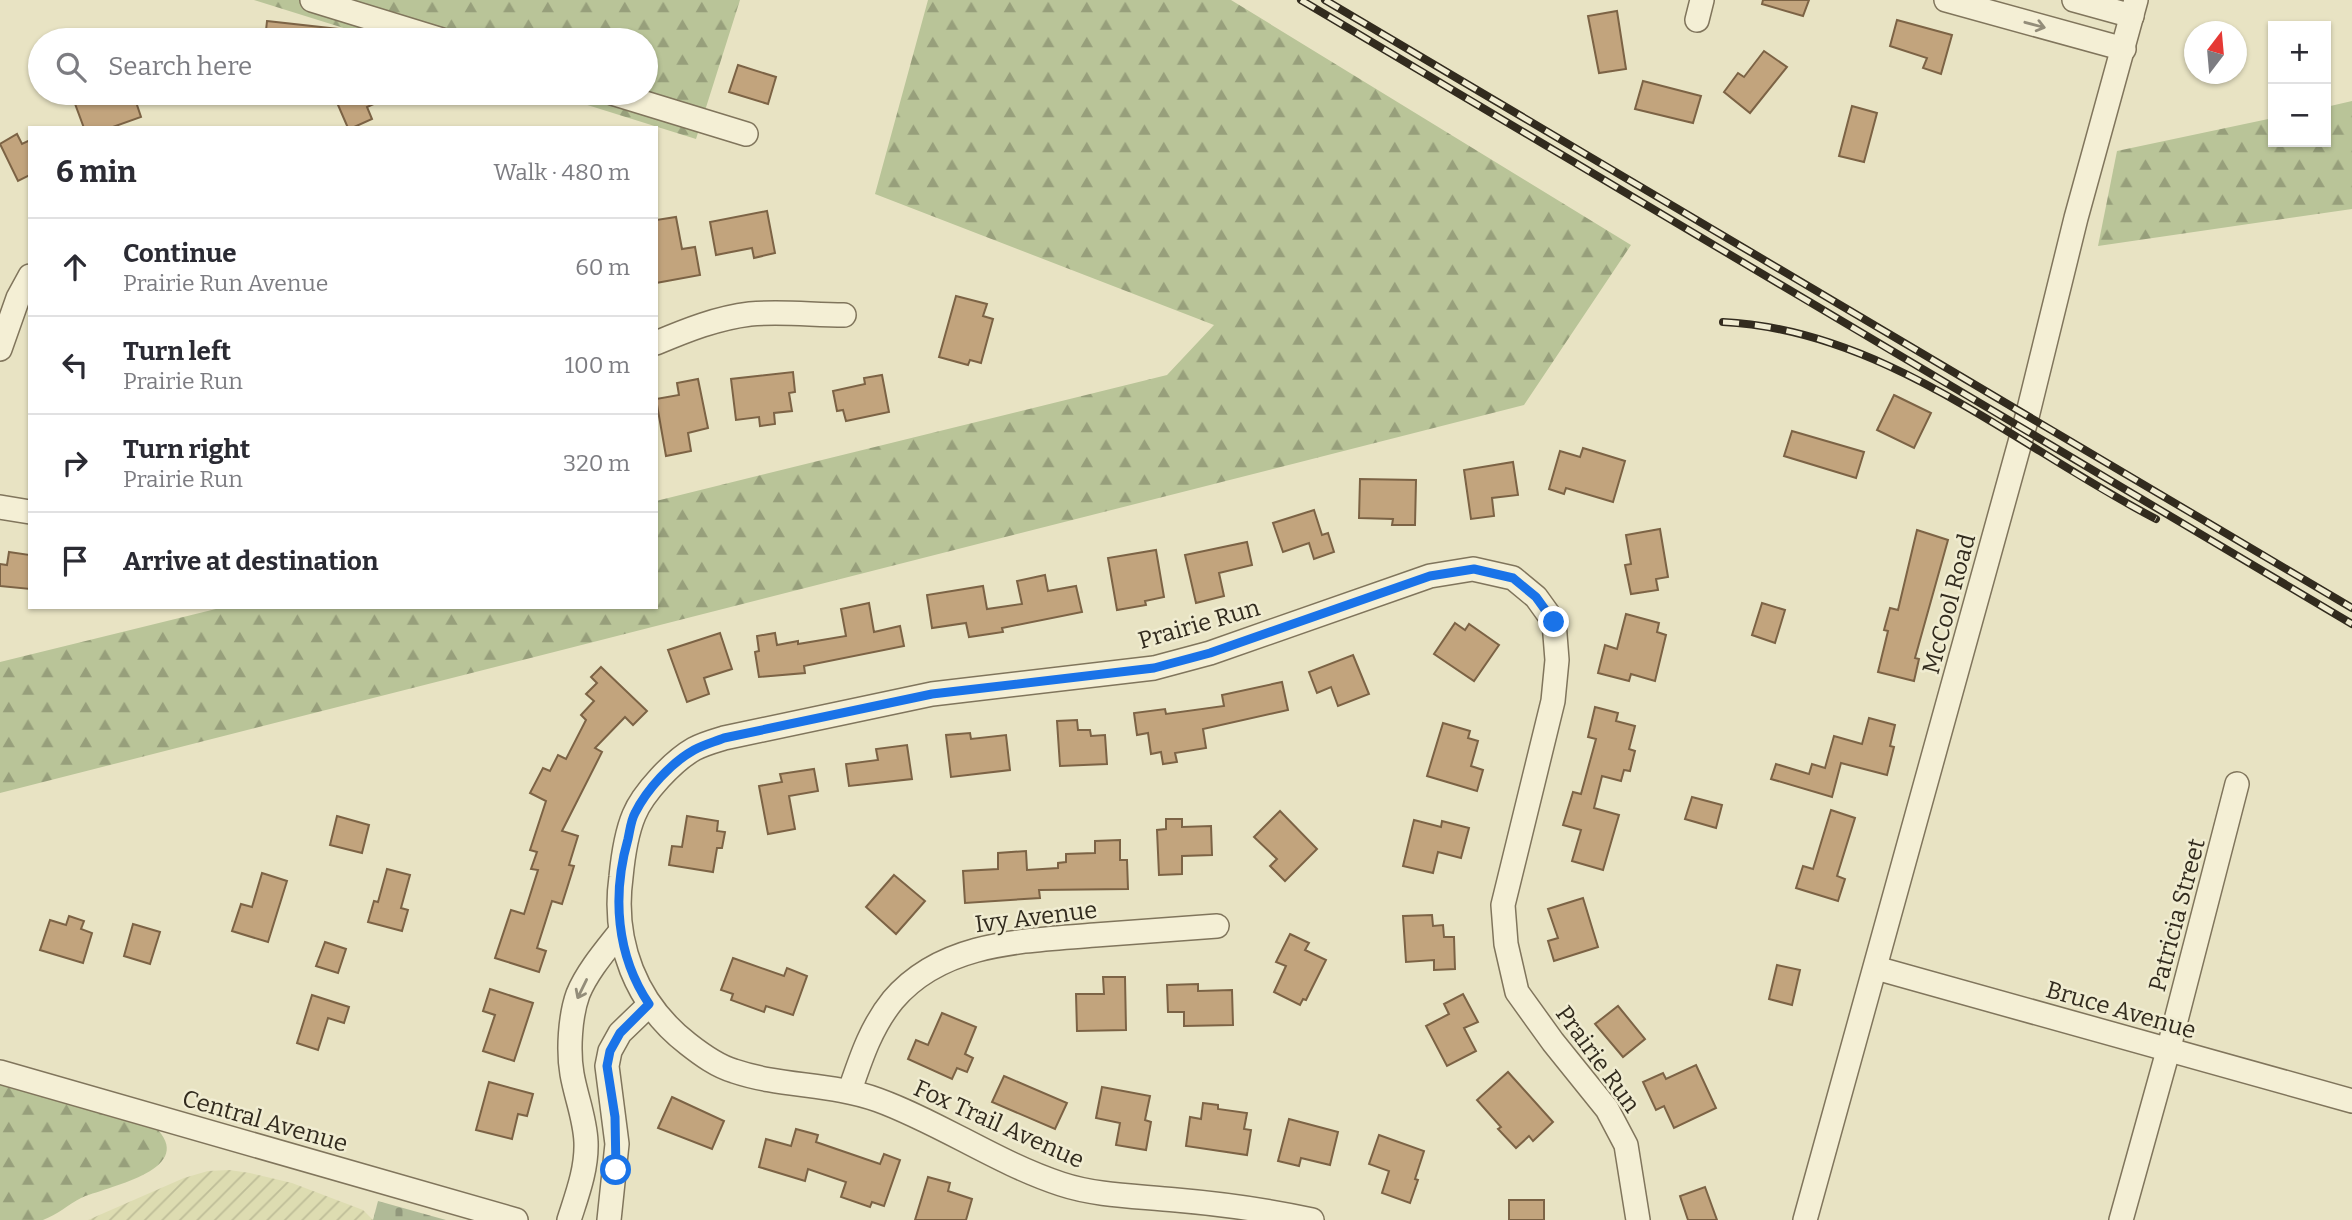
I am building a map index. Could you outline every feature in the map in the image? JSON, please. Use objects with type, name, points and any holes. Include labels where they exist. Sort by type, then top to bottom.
[{"type":"street","points":[[312,0],[403,28]]},
{"type":"street","points":[[1946,0],[1998,7],[2124,49]]},
{"type":"street","points":[[2074,0],[2134,8]]},
{"type":"street","name":"McCool Road","points":[[1805,1220],[2027,417],[2076,218],[2134,8]]},
{"type":"street","points":[[651,105],[746,134]]},
{"type":"street","points":[[0,349],[28,280]]},
{"type":"street","points":[[658,342],[694,327],[752,314],[844,315]]},
{"type":"street","points":[[0,507],[28,512]]},
{"type":"street","name":"Prairie Run","points":[[842,1089],[732,1071],[702,1055],[674,1034],[649,1004],[628,964],[620,932],[618,892],[624,850],[635,813],[651,789],[670,768],[694,750],[724,738],[932,694],[1154,668],[1210,653],[1430,576],[1474,569],[1513,578],[1536,597],[1554,622],[1557,660],[1553,701],[1503,905],[1506,944],[1517,992],[1607,1109],[1626,1145],[1638,1220]]},
{"type":"street","name":"Patricia Street","points":[[2121,1220],[2237,784]]},
{"type":"street","name":"Ivy Avenue","points":[[842,1089],[879,1018],[895,997],[942,963],[970,951],[1008,942],[1217,926]]},
{"type":"street","points":[[569,1220],[583,1178],[586,1144],[572,1073],[570,1037],[578,995],[597,962],[620,932]]},
{"type":"street","name":"Bruce Avenue","points":[[1876,968],[2352,1101]]},
{"type":"street","points":[[609,1220],[617,1144],[609,1085],[609,1058],[620,1033],[649,1004]]},
{"type":"street","name":"Central Avenue","points":[[0,1072],[516,1220]]},
{"type":"street","name":"Fox Trail Avenue","points":[[842,1089],[881,1101],[1061,1184],[1116,1194],[1233,1205],[1312,1220]]},
{"type":"green space","points":[[254,0],[740,0],[696,139],[587,105],[658,105],[658,28],[344,28]]},
{"type":"green space","points":[[928,0],[1231,0],[1631,245],[1524,405],[0,793],[0,662],[216,609],[658,609],[658,501],[1167,375],[1214,325],[875,194]]},
{"type":"green space","points":[[2352,101],[2352,209],[2098,246],[2117,151],[2268,119],[2268,147],[2331,147],[2331,106]]},
{"type":"green space","points":[[0,1084],[158,1130],[166,1144],[165,1156],[156,1167],[142,1175],[81,1198],[43,1220],[0,1220]]},
{"type":"green space","points":[[229,1170],[292,1183],[363,1210],[373,1220],[88,1220],[184,1178],[208,1171]]},
{"type":"green space","points":[[378,1201],[446,1220],[373,1220]]},
{"type":"building","points":[[1763,0],[1809,0],[1803,16],[1762,4]]},
{"type":"building","points":[[1617,11],[1626,69],[1599,73],[1588,16]]},
{"type":"building","points":[[1897,20],[1952,35],[1941,74],[1923,68],[1927,58],[1890,46]]},
{"type":"building","points":[[267,21],[329,28],[266,28]]},
{"type":"building","points":[[1764,51],[1787,67],[1750,113],[1724,92],[1738,73],[1744,77]]},
{"type":"building","points":[[738,65],[776,77],[768,104],[729,92]]},
{"type":"building","points":[[1643,81],[1701,96],[1693,123],[1635,109]]},
{"type":"building","points":[[75,105],[137,105],[141,117],[116,126],[83,126]]},
{"type":"building","points":[[338,105],[371,105],[367,107],[372,119],[356,126],[347,126]]},
{"type":"building","points":[[1852,106],[1877,113],[1864,162],[1839,156]]},
{"type":"building","points":[[17,134],[22,144],[28,141],[28,176],[18,181],[0,144]]},
{"type":"building","points":[[767,211],[775,253],[754,258],[752,248],[716,255],[710,222]]},
{"type":"building","points":[[676,217],[682,249],[695,247],[700,275],[658,283],[658,220]]},
{"type":"building","points":[[956,296],[987,304],[983,316],[993,319],[981,363],[970,360],[968,365],[939,357]]},
{"type":"building","points":[[793,372],[795,392],[789,393],[792,411],[774,413],[775,424],[760,426],[759,417],[736,420],[731,379]]},
{"type":"building","points":[[882,375],[889,412],[846,421],[843,410],[837,411],[833,391],[865,384],[864,378]]},
{"type":"building","points":[[698,379],[708,428],[688,433],[691,451],[666,456],[658,399],[679,395],[677,383]]},
{"type":"building","points":[[1894,395],[1931,413],[1914,448],[1877,430]]},
{"type":"building","points":[[1792,431],[1864,452],[1856,478],[1784,456]]},
{"type":"building","points":[[1583,448],[1625,461],[1613,502],[1566,488],[1564,494],[1549,489],[1560,451],[1580,457]]},
{"type":"building","points":[[1513,462],[1518,495],[1492,498],[1494,516],[1471,519],[1464,470]]},
{"type":"building","points":[[1360,479],[1416,480],[1415,525],[1392,525],[1393,519],[1359,518]]},
{"type":"building","points":[[1314,510],[1322,535],[1328,533],[1334,552],[1314,559],[1309,543],[1283,552],[1273,523]]},
{"type":"building","points":[[1660,529],[1668,577],[1656,579],[1658,590],[1631,594],[1625,565],[1631,564],[1626,535]]},
{"type":"building","points":[[1917,530],[1948,540],[1915,658],[1919,659],[1914,681],[1878,672],[1888,631],[1884,630],[1890,608],[1898,610]]},
{"type":"building","points":[[1247,542],[1252,565],[1219,573],[1224,596],[1196,603],[1185,555]]},
{"type":"building","points":[[1156,550],[1164,597],[1145,601],[1146,605],[1117,610],[1108,558]]},
{"type":"building","points":[[9,552],[28,555],[28,589],[0,586],[0,564],[7,565]]},
{"type":"building","points":[[1045,575],[1048,591],[1076,586],[1082,612],[1002,628],[1003,632],[969,637],[966,623],[932,628],[927,595],[983,586],[987,609],[1022,604],[1017,581]]},
{"type":"building","points":[[869,603],[874,632],[900,626],[904,646],[804,666],[805,673],[759,677],[755,652],[759,651],[757,636],[775,633],[777,645],[846,636],[841,609]]},
{"type":"building","points":[[1762,603],[1785,610],[1775,643],[1752,635]]},
{"type":"building","points":[[1626,614],[1659,623],[1657,632],[1666,635],[1655,681],[1631,674],[1629,681],[1598,673],[1605,645],[1617,649]]},
{"type":"building","points":[[1455,623],[1465,630],[1469,624],[1499,645],[1474,681],[1434,654]]},
{"type":"building","points":[[720,633],[732,669],[704,678],[709,694],[687,702],[668,650]]},
{"type":"building","points":[[1353,655],[1369,694],[1338,706],[1331,687],[1317,693],[1309,672]]},
{"type":"building","points":[[601,667],[647,711],[633,725],[625,717],[595,748],[602,752],[562,831],[578,836],[569,865],[574,866],[562,904],[552,901],[537,948],[546,951],[539,972],[495,958],[511,910],[524,914],[538,870],[531,869],[537,852],[530,850],[546,801],[530,793],[543,768],[550,771],[558,755],[566,759],[586,720],[581,715],[594,701],[586,694],[597,683],[591,677]]},
{"type":"building","points":[[1282,682],[1288,710],[1203,729],[1206,748],[1175,753],[1177,762],[1163,764],[1161,752],[1151,754],[1148,733],[1137,735],[1134,713],[1165,709],[1166,714],[1224,706],[1222,695]]},
{"type":"building","points":[[1595,707],[1618,713],[1616,721],[1635,726],[1629,749],[1635,751],[1630,771],[1624,770],[1621,781],[1602,776],[1594,808],[1619,815],[1603,870],[1572,861],[1581,830],[1563,825],[1573,792],[1581,794],[1596,739],[1588,737]]},
{"type":"building","points":[[1869,718],[1895,725],[1890,746],[1894,747],[1887,775],[1841,763],[1832,797],[1771,779],[1776,764],[1809,774],[1812,764],[1825,768],[1834,736],[1862,744]]},
{"type":"building","points":[[1077,720],[1078,730],[1090,730],[1091,736],[1105,735],[1107,764],[1060,766],[1057,721]]},
{"type":"building","points":[[1443,723],[1470,731],[1468,738],[1478,741],[1471,766],[1483,770],[1477,791],[1427,776]]},
{"type":"building","points":[[970,733],[971,739],[1006,735],[1010,770],[951,777],[946,735]]},
{"type":"building","points":[[907,745],[912,779],[849,786],[846,764],[878,760],[876,749]]},
{"type":"building","points":[[814,769],[818,791],[789,796],[795,829],[768,834],[759,786],[782,782],[780,774]]},
{"type":"building","points":[[1692,797],[1722,805],[1716,828],[1685,819]]},
{"type":"building","points":[[1831,810],[1855,818],[1837,876],[1845,879],[1838,901],[1796,888],[1803,866],[1813,869]]},
{"type":"building","points":[[1280,811],[1317,849],[1285,881],[1270,866],[1277,859],[1254,837]]},
{"type":"building","points":[[337,816],[369,825],[362,853],[330,845]]},
{"type":"building","points":[[687,816],[718,821],[717,831],[725,832],[722,848],[717,848],[713,872],[669,865],[672,846],[682,847]]},
{"type":"building","points":[[1166,819],[1182,819],[1182,827],[1211,826],[1212,855],[1182,856],[1182,874],[1159,875],[1157,830],[1166,829]]},
{"type":"building","points":[[1414,820],[1441,827],[1442,821],[1469,828],[1461,858],[1438,852],[1433,873],[1403,866]]},
{"type":"building","points":[[1120,840],[1120,860],[1127,860],[1128,889],[1039,890],[1040,898],[965,903],[963,871],[998,869],[998,853],[1026,851],[1027,870],[1058,868],[1058,863],[1066,862],[1066,854],[1095,853],[1095,841]]},
{"type":"building","points":[[387,869],[410,875],[401,908],[408,910],[402,931],[368,922],[374,901],[378,902]]},
{"type":"building","points":[[262,873],[287,881],[268,942],[232,931],[241,904],[252,907]]},
{"type":"building","points":[[894,875],[925,901],[896,934],[866,907]]},
{"type":"building","points":[[1583,898],[1598,947],[1554,961],[1548,941],[1558,938],[1548,909]]},
{"type":"building","points":[[1432,915],[1433,926],[1443,925],[1444,937],[1454,937],[1455,969],[1434,970],[1434,960],[1406,962],[1403,916]]},
{"type":"building","points":[[69,916],[84,921],[81,929],[92,933],[83,963],[40,950],[50,920],[66,925]]},
{"type":"building","points":[[133,924],[160,932],[150,964],[124,956]]},
{"type":"building","points":[[1290,934],[1309,943],[1305,950],[1326,960],[1306,1000],[1303,999],[1300,1005],[1274,992],[1286,966],[1276,962]]},
{"type":"building","points":[[325,942],[346,949],[338,973],[316,966]]},
{"type":"building","points":[[733,958],[784,976],[787,968],[807,976],[793,1015],[766,1006],[764,1012],[731,1000],[733,994],[721,990]]},
{"type":"building","points":[[1777,965],[1800,970],[1792,1005],[1769,999]]},
{"type":"building","points":[[1103,977],[1125,977],[1126,1030],[1077,1031],[1076,994],[1104,994]]},
{"type":"building","points":[[1198,984],[1198,991],[1232,990],[1233,1025],[1184,1026],[1184,1012],[1168,1012],[1167,985]]},
{"type":"building","points":[[490,989],[533,1003],[514,1061],[483,1051],[495,1015],[483,1011]]},
{"type":"building","points":[[1463,994],[1478,1022],[1464,1028],[1476,1051],[1447,1066],[1426,1026],[1449,1014],[1444,1004]]},
{"type":"building","points":[[312,995],[349,1007],[344,1023],[328,1018],[318,1050],[297,1043]]},
{"type":"building","points":[[1618,1006],[1645,1039],[1623,1057],[1595,1024]]},
{"type":"building","points":[[942,1013],[976,1027],[965,1054],[973,1058],[967,1072],[957,1068],[952,1079],[908,1059],[916,1040],[928,1045]]},
{"type":"building","points":[[1696,1065],[1716,1108],[1674,1128],[1664,1106],[1656,1110],[1643,1082],[1663,1073],[1666,1079]]},
{"type":"building","points":[[1508,1072],[1553,1122],[1533,1141],[1529,1136],[1516,1148],[1477,1100]]},
{"type":"building","points":[[1004,1076],[1067,1103],[1055,1129],[992,1102]]},
{"type":"building","points":[[489,1082],[533,1094],[527,1116],[518,1114],[512,1139],[476,1130]]},
{"type":"building","points":[[1102,1087],[1150,1096],[1145,1120],[1151,1122],[1146,1150],[1116,1145],[1120,1123],[1096,1118]]},
{"type":"building","points":[[672,1097],[724,1121],[712,1149],[658,1128]]},
{"type":"building","points":[[1203,1103],[1218,1105],[1218,1109],[1247,1113],[1244,1129],[1251,1130],[1247,1155],[1186,1146],[1190,1117],[1201,1119]]},
{"type":"building","points":[[1289,1119],[1338,1132],[1330,1165],[1301,1158],[1299,1166],[1278,1161]]},
{"type":"building","points":[[796,1129],[818,1135],[816,1142],[880,1164],[884,1154],[900,1160],[884,1206],[872,1202],[870,1207],[841,1197],[846,1182],[808,1169],[805,1181],[759,1167],[766,1139],[791,1146]]},
{"type":"building","points":[[1379,1135],[1424,1151],[1410,1203],[1382,1193],[1389,1171],[1369,1164]]},
{"type":"building","points":[[928,1177],[950,1183],[948,1191],[972,1199],[966,1220],[915,1220]]},
{"type":"building","points":[[1705,1187],[1717,1220],[1688,1220],[1680,1196]]},
{"type":"building","points":[[1509,1200],[1544,1200],[1544,1220],[1509,1220]]},
{"type":"railway","points":[[1301,0],[2352,624]]},
{"type":"railway","points":[[1325,0],[2352,608]]},
{"type":"railway","points":[[1723,322],[1783,330],[1840,346],[1895,369],[1949,396],[2156,519]]},
{"type":"route","points":[[616,1170],[615,1117],[607,1066],[610,1051],[620,1033],[649,1004],[628,964],[620,932],[618,892],[624,850],[635,813],[651,789],[670,768],[694,750],[724,738],[932,694],[1154,668],[1210,653],[1430,576],[1474,569],[1513,578],[1536,597],[1554,622]]}]
